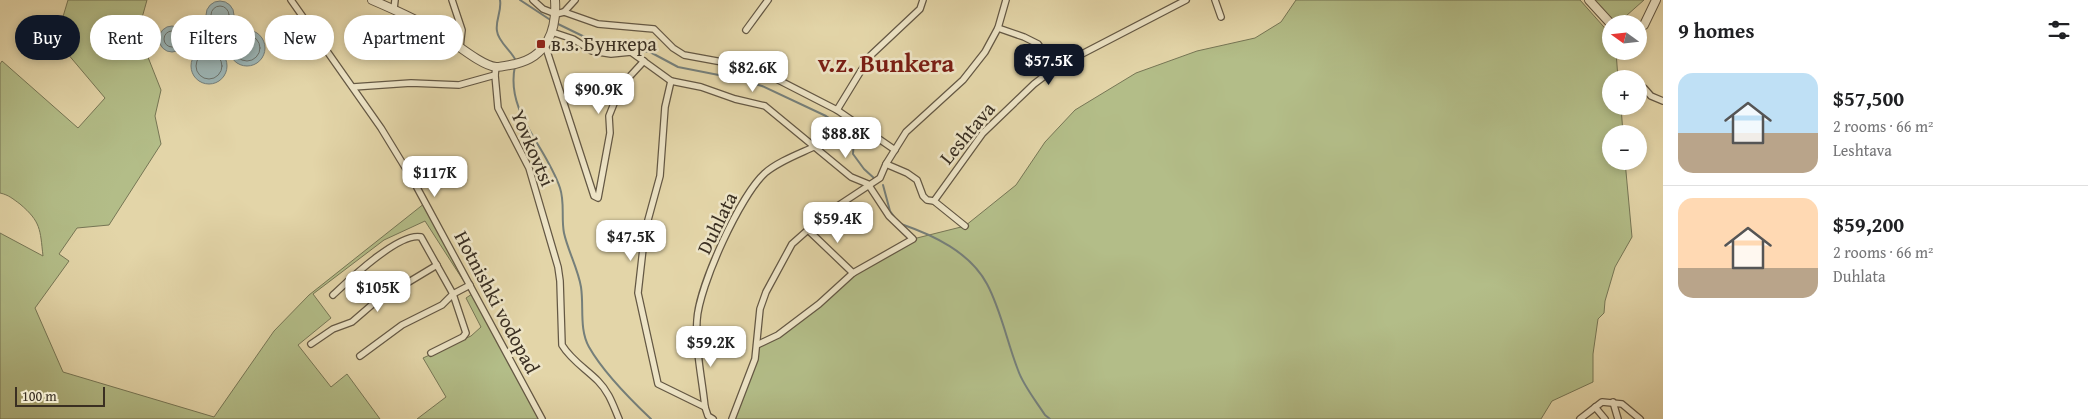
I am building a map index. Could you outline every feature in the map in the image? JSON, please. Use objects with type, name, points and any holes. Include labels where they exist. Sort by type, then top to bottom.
[{"type":"street","name":"Hotnishki vodopad","points":[[291,0],[381,128],[414,182],[542,419]]},
{"type":"street","points":[[372,0],[404,15]]},
{"type":"street","points":[[394,10],[395,0]]},
{"type":"street","points":[[452,0],[457,15]]},
{"type":"street","points":[[533,0],[543,9],[598,24],[654,29],[684,55],[755,68],[837,110],[894,150]]},
{"type":"street","points":[[555,0],[560,13]]},
{"type":"street","points":[[353,87],[411,83],[459,85],[531,59],[545,45],[560,13],[575,0]]},
{"type":"street","points":[[746,30],[768,0]]},
{"type":"street","points":[[837,110],[870,56],[920,9],[924,0]]},
{"type":"street","points":[[732,419],[755,359],[760,309],[766,292],[792,244],[827,213],[868,184],[875,183],[880,178],[886,164],[906,132],[963,80],[985,52],[998,28],[1006,0]]},
{"type":"street","name":"Leshtava","points":[[934,201],[983,133],[1034,84],[1055,68],[1186,0]]},
{"type":"street","points":[[1215,0],[1221,17]]},
{"type":"street","points":[[1589,0],[1603,15]]},
{"type":"street","points":[[1648,16],[1656,0]]},
{"type":"street","points":[[998,28],[1038,44],[1055,68]]},
{"type":"street","points":[[552,32],[573,39],[592,51],[611,54],[631,52],[671,81],[701,86],[735,99],[765,106],[851,176],[868,184],[889,216],[913,239],[853,273],[819,304],[778,335],[757,345]]},
{"type":"street","points":[[545,45],[594,196],[598,198],[610,133],[609,116],[622,86],[644,61]]},
{"type":"street","points":[[463,50],[495,71]]},
{"type":"street","name":"Yovkovtsi","points":[[495,71],[498,108],[528,168],[558,267],[562,345],[567,354],[604,388],[613,401],[619,419]]},
{"type":"street","points":[[671,81],[665,107],[660,176],[645,231],[638,293],[658,384],[705,406],[708,416],[712,419]]},
{"type":"street","points":[[1647,91],[1651,96],[1663,102]]},
{"type":"street","name":"Duhlata","points":[[705,406],[696,332],[697,317],[702,296],[729,227],[747,196],[765,173],[816,146]]},
{"type":"street","points":[[886,164],[907,173],[917,180],[922,196],[927,200],[934,201],[965,226]]},
{"type":"street","points":[[808,230],[853,273]]},
{"type":"street","points":[[333,295],[389,247],[416,236],[424,239],[453,294],[466,333],[462,338],[431,353]]},
{"type":"street","points":[[311,344],[333,329],[352,322],[374,303],[437,265]]},
{"type":"street","points":[[360,356],[402,325],[442,306],[453,294],[470,285]]},
{"type":"street","points":[[1580,419],[1602,402],[1622,404],[1640,419]]},
{"type":"street","points":[[1613,402],[1618,419]]},
{"type":"street","points":[[1595,407],[1604,419]]},
{"type":"green space","points":[[68,0],[147,0],[143,15],[90,15],[90,60],[149,60],[161,90],[155,116],[161,144],[109,225],[77,228],[59,254],[69,261],[35,308],[63,372],[214,417],[274,331],[309,295],[425,203],[542,419],[417,419],[446,397],[423,358],[471,336],[481,327],[466,298],[472,294],[425,221],[384,240],[313,294],[331,318],[298,345],[331,387],[347,374],[380,419],[0,419],[0,233],[43,256],[40,232],[36,221],[20,204],[0,193],[0,64],[2,61],[78,128],[105,98],[73,60],[80,60],[80,15],[64,15]]},
{"type":"green space","points":[[1296,0],[1580,0],[1602,25],[1602,60],[1617,60],[1617,70],[1602,70],[1602,115],[1622,115],[1622,125],[1602,125],[1602,170],[1626,170],[1632,237],[1615,267],[1605,301],[1604,313],[1598,319],[1593,354],[1593,382],[1552,401],[1541,419],[732,419],[757,345],[778,335],[853,273],[913,239],[965,226],[1016,185],[1045,142],[1075,110],[1136,73],[1197,51],[1255,38],[1281,22]]},
{"type":"green space","points":[[1589,0],[1644,0],[1627,15],[1603,15]]},
{"type":"water","points":[[220,1],[230,5],[234,15],[206,15],[210,5]]},
{"type":"water","points":[[171,26],[171,52],[167,51],[161,45],[161,33],[167,27]]},
{"type":"water","points":[[255,32],[264,41],[264,55],[254,65],[240,65],[233,60],[255,60]]},
{"type":"water","points":[[192,60],[226,60],[226,73],[216,83],[202,83],[192,73]]},
{"type":"waterway","points":[[500,0],[497,23],[498,35],[516,61]]},
{"type":"waterway","points":[[520,0],[552,21]]},
{"type":"waterway","points":[[556,23],[595,42],[650,52],[678,67],[734,78],[762,86],[826,116],[845,128],[854,140],[853,154],[864,169],[875,179]]},
{"type":"waterway","points":[[515,66],[513,83],[521,114],[554,173],[560,188],[564,233],[581,287],[583,325],[586,340],[609,375],[651,419]]},
{"type":"waterway","points":[[883,185],[890,211],[895,218]]},
{"type":"waterway","points":[[901,224],[950,246],[980,273],[996,304],[1020,376],[1045,415],[1050,419]]},
{"type":"place","name":"в.з. Бункера","points":[[541,44]]},
{"type":"district","name":"v.z. Bunkera","points":[[886,63]]}]
